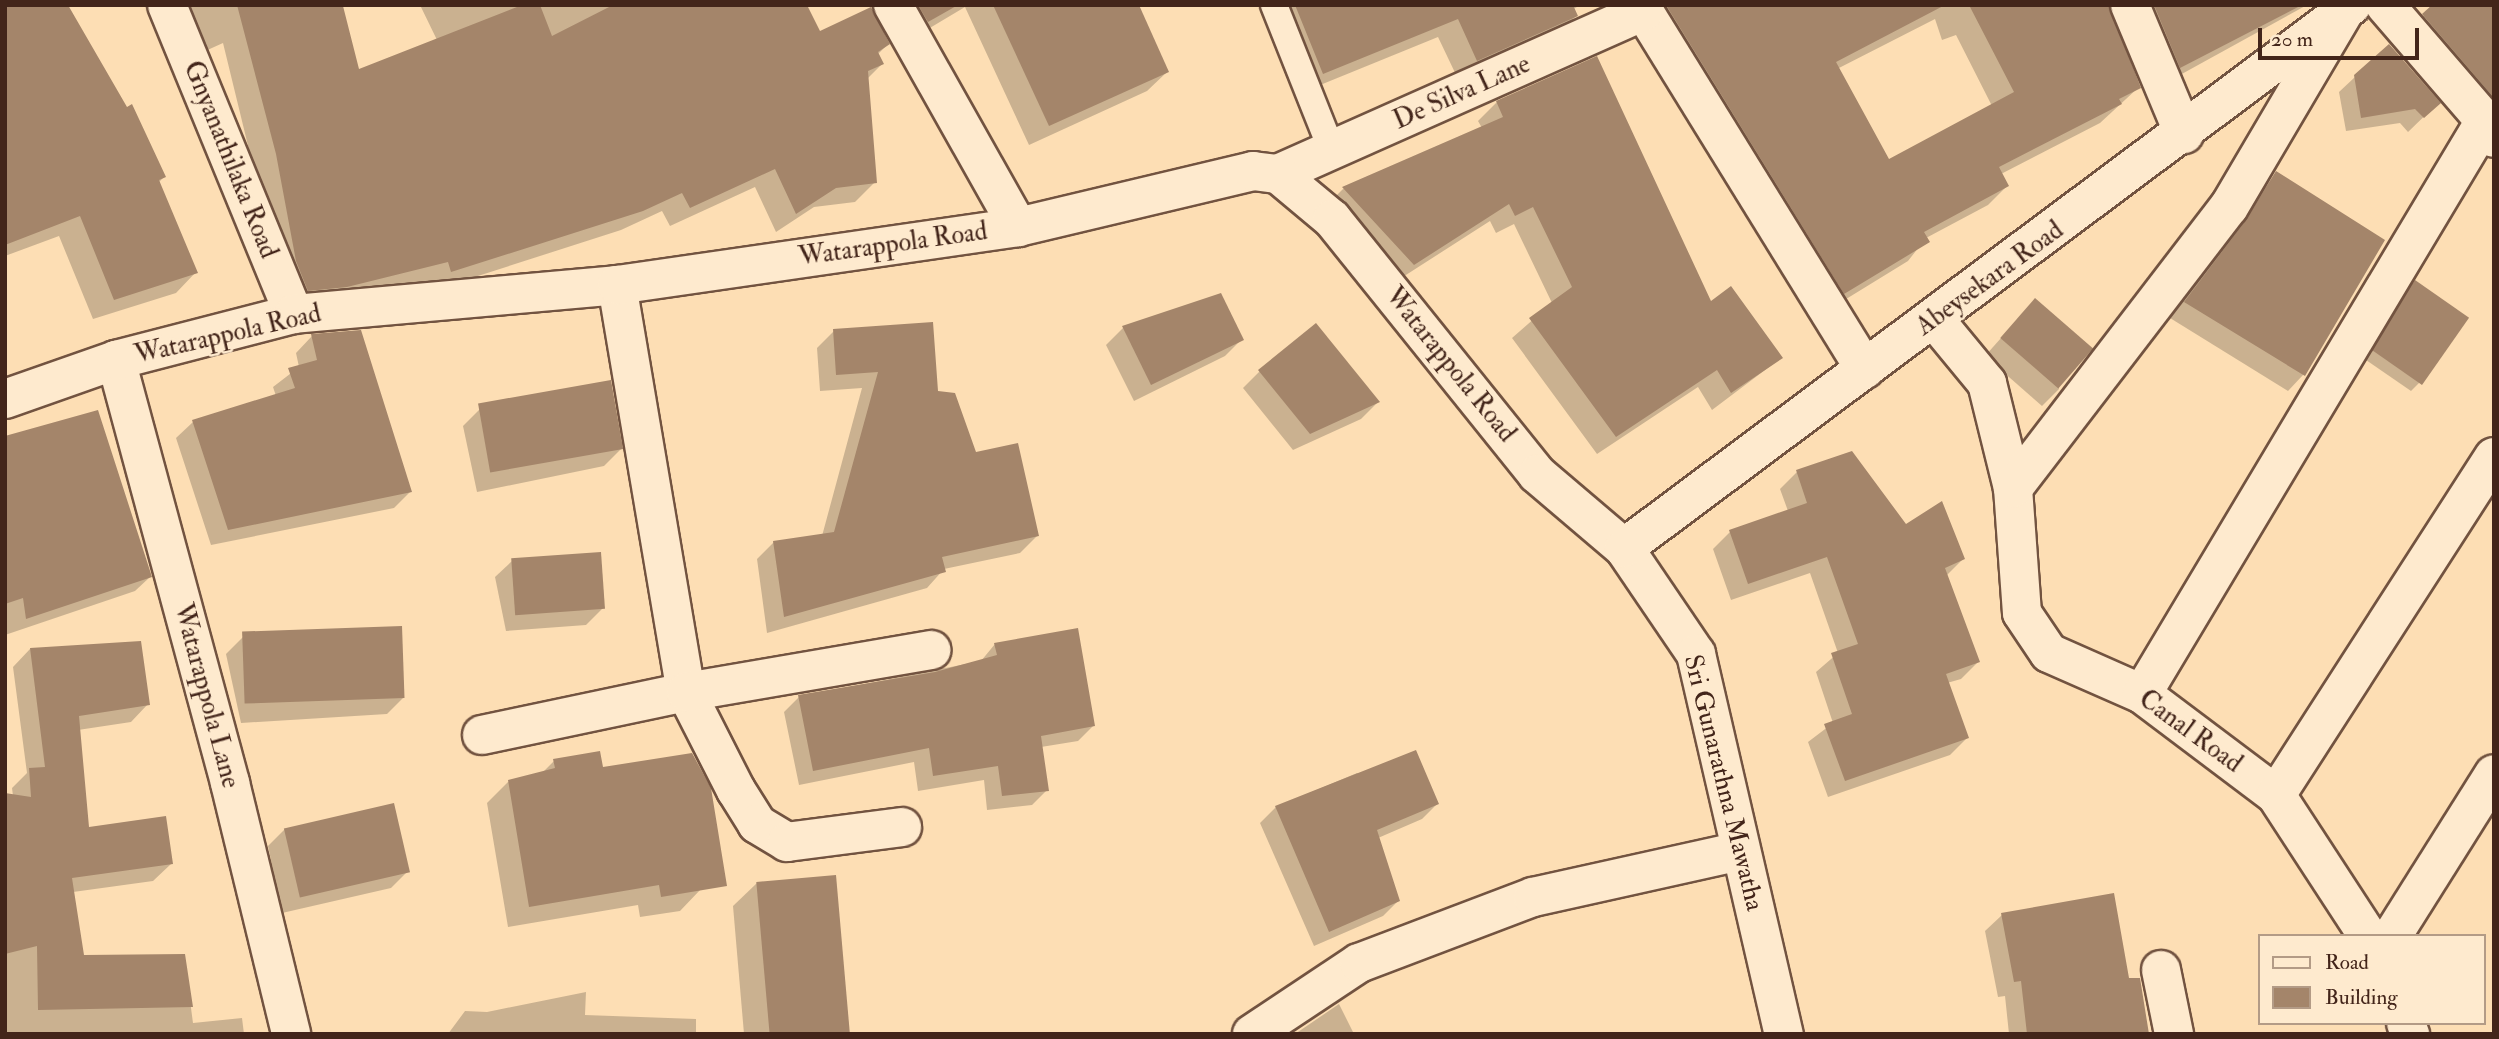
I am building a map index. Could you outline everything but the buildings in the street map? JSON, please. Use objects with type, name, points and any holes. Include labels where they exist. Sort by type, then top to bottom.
[{"type":"street","name":"Gnyanathilaka Road","points":[[167,5],[294,314]]},
{"type":"street","points":[[893,5],[1018,227]]},
{"type":"street","points":[[2130,5],[2184,134]]},
{"type":"street","points":[[2142,694],[2489,129],[2385,5]]},
{"type":"street","points":[[1642,8],[1864,369]]},
{"type":"street","name":"De Silva Lane","points":[[1278,174],[1642,8]]},
{"type":"street","points":[[2013,488],[2229,207],[2348,9]]},
{"type":"street","name":"Abeysekara Road","points":[[1625,548],[1864,369],[1935,320],[2348,9]]},
{"type":"street","name":"Watarappola Road","points":[[5,399],[116,360],[294,314],[617,285],[1018,227],[1253,171],[1278,174],[1332,219],[1537,474],[1625,548]]},
{"type":"street","points":[[617,285],[686,692],[757,824],[787,842],[902,827]]},
{"type":"street","name":"Canal Road","points":[[1935,320],[1987,383],[2013,488],[2022,613],[2049,653],[2142,694],[2276,795],[2367,934]]},
{"type":"street","name":"Watarappola Lane","points":[[116,360],[230,783],[291,1034]]},
{"type":"street","points":[[2276,795],[2494,457]]},
{"type":"street","name":"Sri Gunarathna Mawatha","points":[[1625,548],[1696,654],[1784,1034]]},
{"type":"street","points":[[482,734],[686,692],[931,650]]},
{"type":"street","points":[[2393,934],[2494,774]]},
{"type":"street","points":[[1252,1034],[1359,963],[1533,897],[1740,851]]},
{"type":"street","points":[[2161,970],[2174,1034]]},
{"type":"lane","points":[[1274,5],[1332,150]]}]
